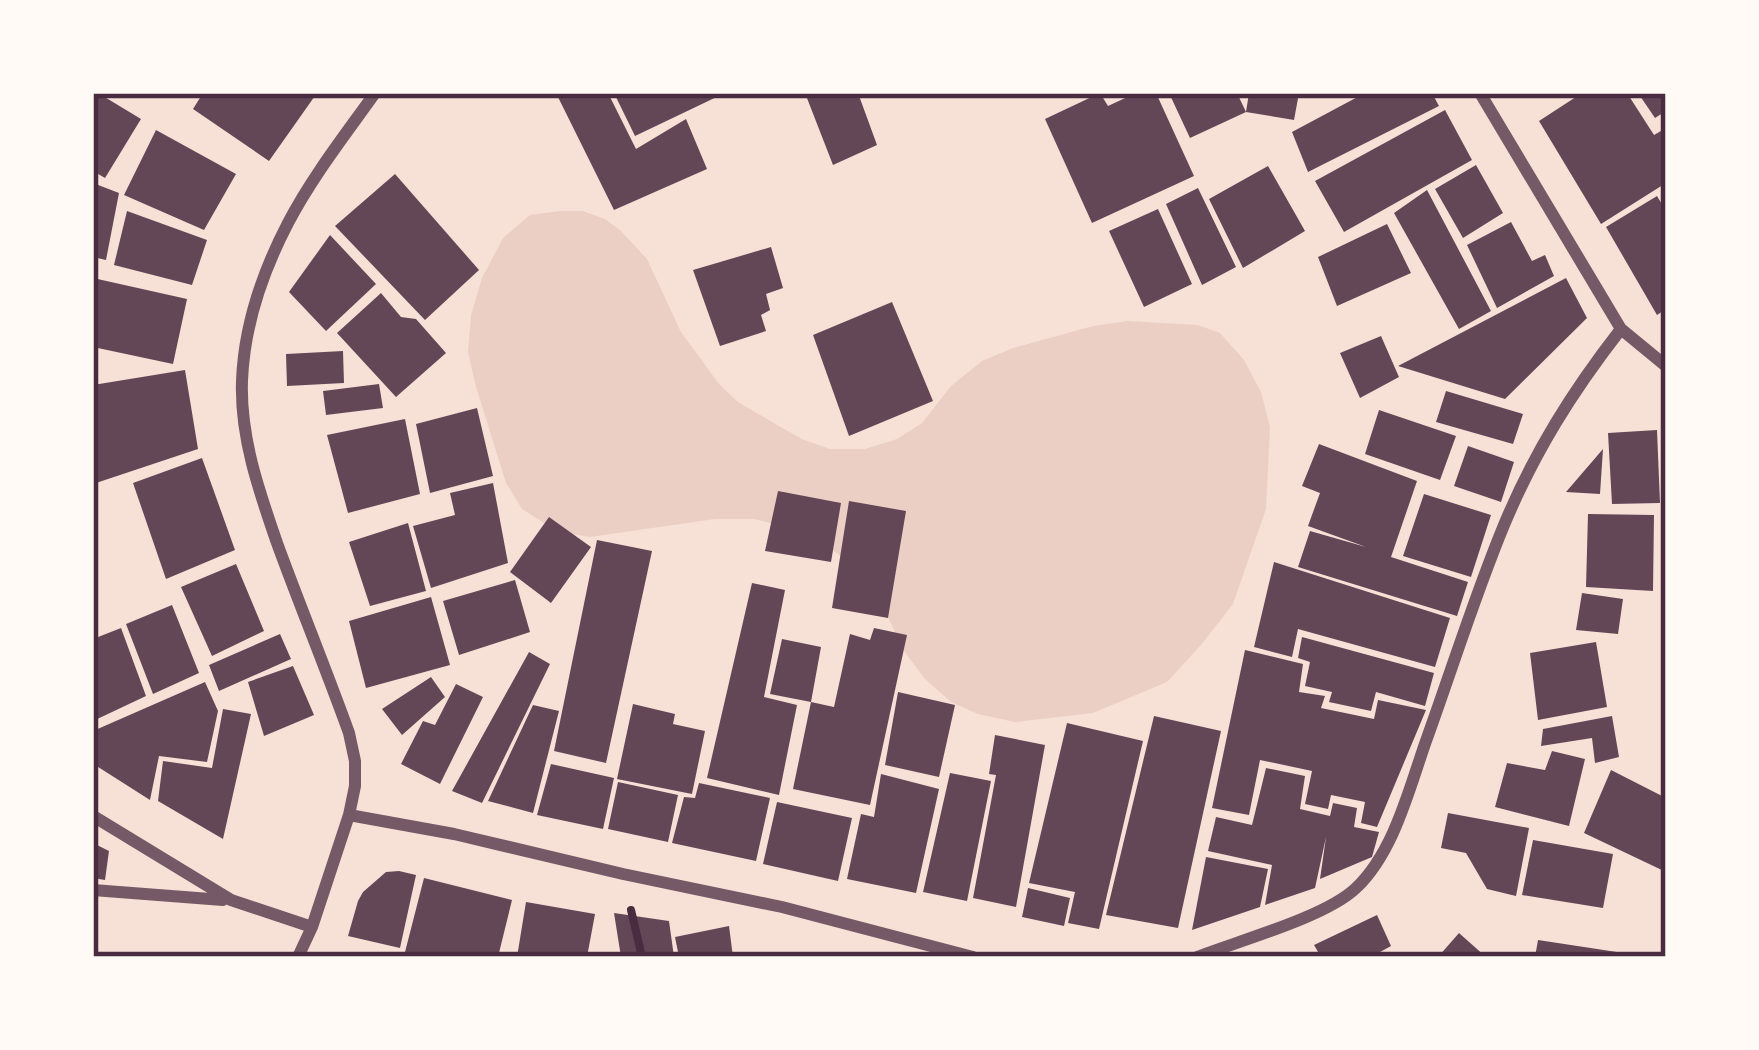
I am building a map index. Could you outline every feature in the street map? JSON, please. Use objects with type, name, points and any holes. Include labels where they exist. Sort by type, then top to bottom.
[{"type":"street","points":[[298,957],[349,815],[355,761],[349,733],[260,493],[244,431],[245,344],[260,290],[287,224],[375,93]]},
{"type":"street","points":[[1480,93],[1621,329],[1666,366]]},
{"type":"street","points":[[1197,957],[1321,911],[1360,885],[1376,863],[1393,830],[1504,524],[1547,433],[1621,329]]},
{"type":"street","points":[[349,815],[782,907],[973,957]]},
{"type":"street","points":[[93,816],[231,900],[312,927]]},
{"type":"street","points":[[93,890],[231,900]]},
{"type":"shaded area","points":[[583,211],[621,231],[647,259],[681,332],[738,402],[802,439],[830,449],[865,449],[897,439],[922,423],[951,386],[982,361],[1013,348],[1128,321],[1198,325],[1220,333],[1244,360],[1261,392],[1270,427],[1266,509],[1233,604],[1167,682],[1093,713],[1015,722],[951,702],[904,651],[876,592],[851,563],[789,528],[754,519],[715,519],[590,537],[544,523],[522,509],[506,483],[468,352],[471,315],[482,278],[503,238],[530,215]]},
{"type":"building","points":[[93,93],[141,119],[105,178],[93,171]]},
{"type":"building","points":[[203,93],[317,93],[269,161],[193,109]]},
{"type":"building","points":[[556,93],[608,93],[636,149],[686,119],[707,169],[614,210]]},
{"type":"building","points":[[614,93],[725,93],[635,136]]},
{"type":"building","points":[[805,93],[858,93],[877,145],[833,165]]},
{"type":"building","points":[[1100,93],[1108,106],[1136,93],[1156,93],[1194,176],[1092,223],[1045,119]]},
{"type":"building","points":[[1169,93],[1237,93],[1246,112],[1190,138]]},
{"type":"building","points":[[1249,93],[1299,93],[1294,120],[1246,112]]},
{"type":"building","points":[[1365,93],[1432,93],[1439,106],[1308,172],[1292,132]]},
{"type":"building","points":[[1582,93],[1627,93],[1654,135],[1666,128],[1666,183],[1601,224],[1539,121]]},
{"type":"building","points":[[1638,93],[1666,93],[1666,111],[1655,118]]},
{"type":"building","points":[[1445,110],[1472,160],[1344,232],[1315,181]]},
{"type":"building","points":[[156,130],[236,174],[204,230],[124,195]]},
{"type":"building","points":[[1476,165],[1503,213],[1463,238],[1435,189]]},
{"type":"building","points":[[1268,166],[1305,231],[1243,268],[1209,199]]},
{"type":"building","points":[[395,174],[479,270],[425,320],[335,226]]},
{"type":"building","points":[[93,183],[119,193],[106,260],[93,257]]},
{"type":"building","points":[[1198,188],[1236,267],[1202,285],[1166,204]]},
{"type":"building","points":[[1427,190],[1491,311],[1459,329],[1394,213]]},
{"type":"building","points":[[1657,196],[1666,211],[1666,309],[1657,315],[1606,227]]},
{"type":"building","points":[[1158,209],[1192,284],[1144,307],[1109,231]]},
{"type":"building","points":[[127,211],[207,240],[192,285],[114,265]]},
{"type":"building","points":[[1511,222],[1532,261],[1545,255],[1554,276],[1497,308],[1467,245]]},
{"type":"building","points":[[1387,224],[1411,273],[1337,306],[1318,257]]},
{"type":"building","points":[[330,235],[376,284],[326,331],[289,292]]},
{"type":"building","points":[[771,247],[783,288],[766,294],[770,310],[761,315],[766,331],[720,346],[693,270]]},
{"type":"building","points":[[93,278],[187,299],[173,364],[93,347]]},
{"type":"building","points":[[1566,278],[1587,318],[1505,399],[1398,366]]},
{"type":"building","points":[[381,293],[401,317],[416,319],[446,353],[396,397],[337,333]]},
{"type":"building","points":[[892,302],[933,401],[849,436],[813,335]]},
{"type":"building","points":[[1381,336],[1399,377],[1360,398],[1340,353]]},
{"type":"building","points":[[343,351],[344,383],[287,386],[286,354]]},
{"type":"building","points":[[185,370],[198,449],[93,484],[93,385]]},
{"type":"building","points":[[379,384],[383,408],[326,415],[323,391]]},
{"type":"building","points":[[1446,391],[1523,414],[1513,444],[1436,422]]},
{"type":"building","points":[[477,408],[493,476],[430,493],[416,424]]},
{"type":"building","points":[[1379,410],[1456,436],[1440,480],[1365,454]]},
{"type":"building","points":[[405,419],[420,494],[348,513],[327,435]]},
{"type":"building","points":[[1657,430],[1660,503],[1612,504],[1608,433]]},
{"type":"building","points":[[1319,444],[1417,481],[1391,557],[1468,582],[1457,616],[1298,567],[1310,531],[1366,547],[1308,526],[1320,493],[1302,486]]},
{"type":"building","points":[[1468,446],[1514,462],[1501,502],[1454,486]]},
{"type":"building","points":[[1603,449],[1600,494],[1566,492]]},
{"type":"building","points":[[202,458],[235,550],[166,579],[133,483]]},
{"type":"building","points":[[493,483],[508,563],[431,588],[413,526],[455,515],[450,493]]},
{"type":"building","points":[[778,491],[841,503],[831,562],[765,551]]},
{"type":"building","points":[[1424,494],[1491,515],[1471,577],[1403,556]]},
{"type":"building","points":[[849,501],[906,511],[888,618],[832,608]]},
{"type":"building","points":[[1588,514],[1654,515],[1653,591],[1586,587]]},
{"type":"building","points":[[549,517],[591,547],[551,603],[510,572]]},
{"type":"building","points":[[408,523],[426,591],[370,606],[349,542]]},
{"type":"building","points":[[597,540],[652,551],[606,763],[554,751]]},
{"type":"building","points":[[1274,562],[1450,618],[1435,667],[1298,629],[1292,657],[1254,647]]},
{"type":"building","points":[[236,564],[264,631],[212,656],[181,587]]},
{"type":"building","points":[[515,580],[530,632],[459,655],[443,601]]},
{"type":"building","points":[[752,583],[785,590],[764,697],[797,705],[779,795],[707,778]]},
{"type":"building","points":[[1582,593],[1623,599],[1618,634],[1576,630]]},
{"type":"building","points":[[431,597],[450,665],[366,688],[349,621]]},
{"type":"building","points":[[172,605],[199,673],[153,694],[126,624]]},
{"type":"building","points":[[121,628],[146,696],[93,721],[93,639]]},
{"type":"building","points":[[874,628],[907,635],[870,805],[793,789],[811,702],[834,707],[850,634],[870,640]]},
{"type":"building","points":[[280,634],[291,659],[219,691],[209,665]]},
{"type":"building","points":[[1302,637],[1434,673],[1425,706],[1376,692],[1371,711],[1329,702],[1332,692],[1305,686],[1310,662],[1298,658]]},
{"type":"building","points":[[782,639],[821,647],[811,702],[770,694]]},
{"type":"building","points":[[1596,642],[1607,707],[1538,720],[1530,653]]},
{"type":"building","points":[[1245,650],[1303,664],[1299,692],[1325,696],[1321,708],[1374,719],[1378,700],[1426,710],[1377,827],[1361,823],[1365,802],[1331,795],[1328,809],[1305,804],[1312,771],[1260,760],[1249,815],[1212,808]]},
{"type":"building","points":[[529,652],[550,664],[482,803],[452,791]]},
{"type":"building","points":[[293,666],[314,715],[264,736],[248,682]]},
{"type":"building","points":[[431,677],[445,697],[402,735],[382,709]]},
{"type":"building","points":[[205,682],[218,711],[207,762],[159,756],[150,800],[95,765],[93,731]]},
{"type":"building","points":[[456,684],[483,697],[440,784],[401,764],[423,721],[435,725]]},
{"type":"building","points":[[898,692],[955,705],[939,777],[885,765]]},
{"type":"building","points":[[633,704],[675,714],[673,724],[705,731],[692,794],[617,779]]},
{"type":"building","points":[[533,705],[559,711],[533,813],[488,801]]},
{"type":"building","points":[[223,709],[251,714],[223,839],[158,801],[163,761],[212,768]]},
{"type":"building","points":[[1154,716],[1221,731],[1178,928],[1106,915]]},
{"type":"building","points":[[1612,716],[1619,757],[1595,763],[1592,738],[1541,746],[1543,729]]},
{"type":"building","points":[[1067,723],[1143,741],[1099,929],[1068,923],[1075,892],[1029,883]]},
{"type":"building","points":[[995,735],[1045,745],[1016,907],[973,898],[996,775],[989,774]]},
{"type":"building","points":[[1552,751],[1585,759],[1569,826],[1495,807],[1507,763],[1545,770]]},
{"type":"building","points":[[551,764],[614,778],[603,829],[537,815]]},
{"type":"building","points":[[1266,768],[1305,776],[1300,809],[1330,816],[1333,803],[1357,808],[1354,827],[1379,832],[1372,857],[1320,879],[1326,837],[1315,888],[1265,905],[1272,865],[1208,851],[1216,817],[1252,825]]},
{"type":"building","points":[[1611,770],[1666,798],[1666,872],[1584,833]]},
{"type":"building","points":[[950,773],[991,781],[967,901],[923,892]]},
{"type":"building","points":[[881,774],[939,789],[916,893],[847,879],[861,814],[874,817]]},
{"type":"building","points":[[618,782],[678,795],[668,842],[608,829]]},
{"type":"building","points":[[699,783],[770,798],[756,861],[672,843],[684,797],[695,798]]},
{"type":"building","points":[[777,802],[852,818],[838,881],[763,864]]},
{"type":"building","points":[[1448,813],[1529,828],[1516,896],[1487,889],[1466,853],[1441,848]]},
{"type":"building","points":[[1533,840],[1613,854],[1603,908],[1522,895]]},
{"type":"building","points":[[93,843],[109,851],[105,880],[93,878]]},
{"type":"building","points":[[1206,857],[1268,869],[1260,907],[1192,930]]},
{"type":"building","points":[[386,872],[416,875],[400,948],[348,936],[363,892]]},
{"type":"building","points":[[424,878],[512,900],[498,957],[425,957],[405,952]]},
{"type":"building","points":[[1028,888],[1070,898],[1064,926],[1022,917]]},
{"type":"building","points":[[526,902],[595,914],[587,957],[517,957]]},
{"type":"building","points":[[614,913],[669,921],[674,957],[621,957]]},
{"type":"building","points":[[1377,915],[1391,946],[1371,957],[1321,957],[1314,945]]},
{"type":"building","points":[[729,926],[733,957],[679,957],[675,937]]},
{"type":"building","points":[[1459,933],[1486,957],[1438,957]]},
{"type":"building","points":[[1538,940],[1630,954],[1630,957],[1535,957]]}]
